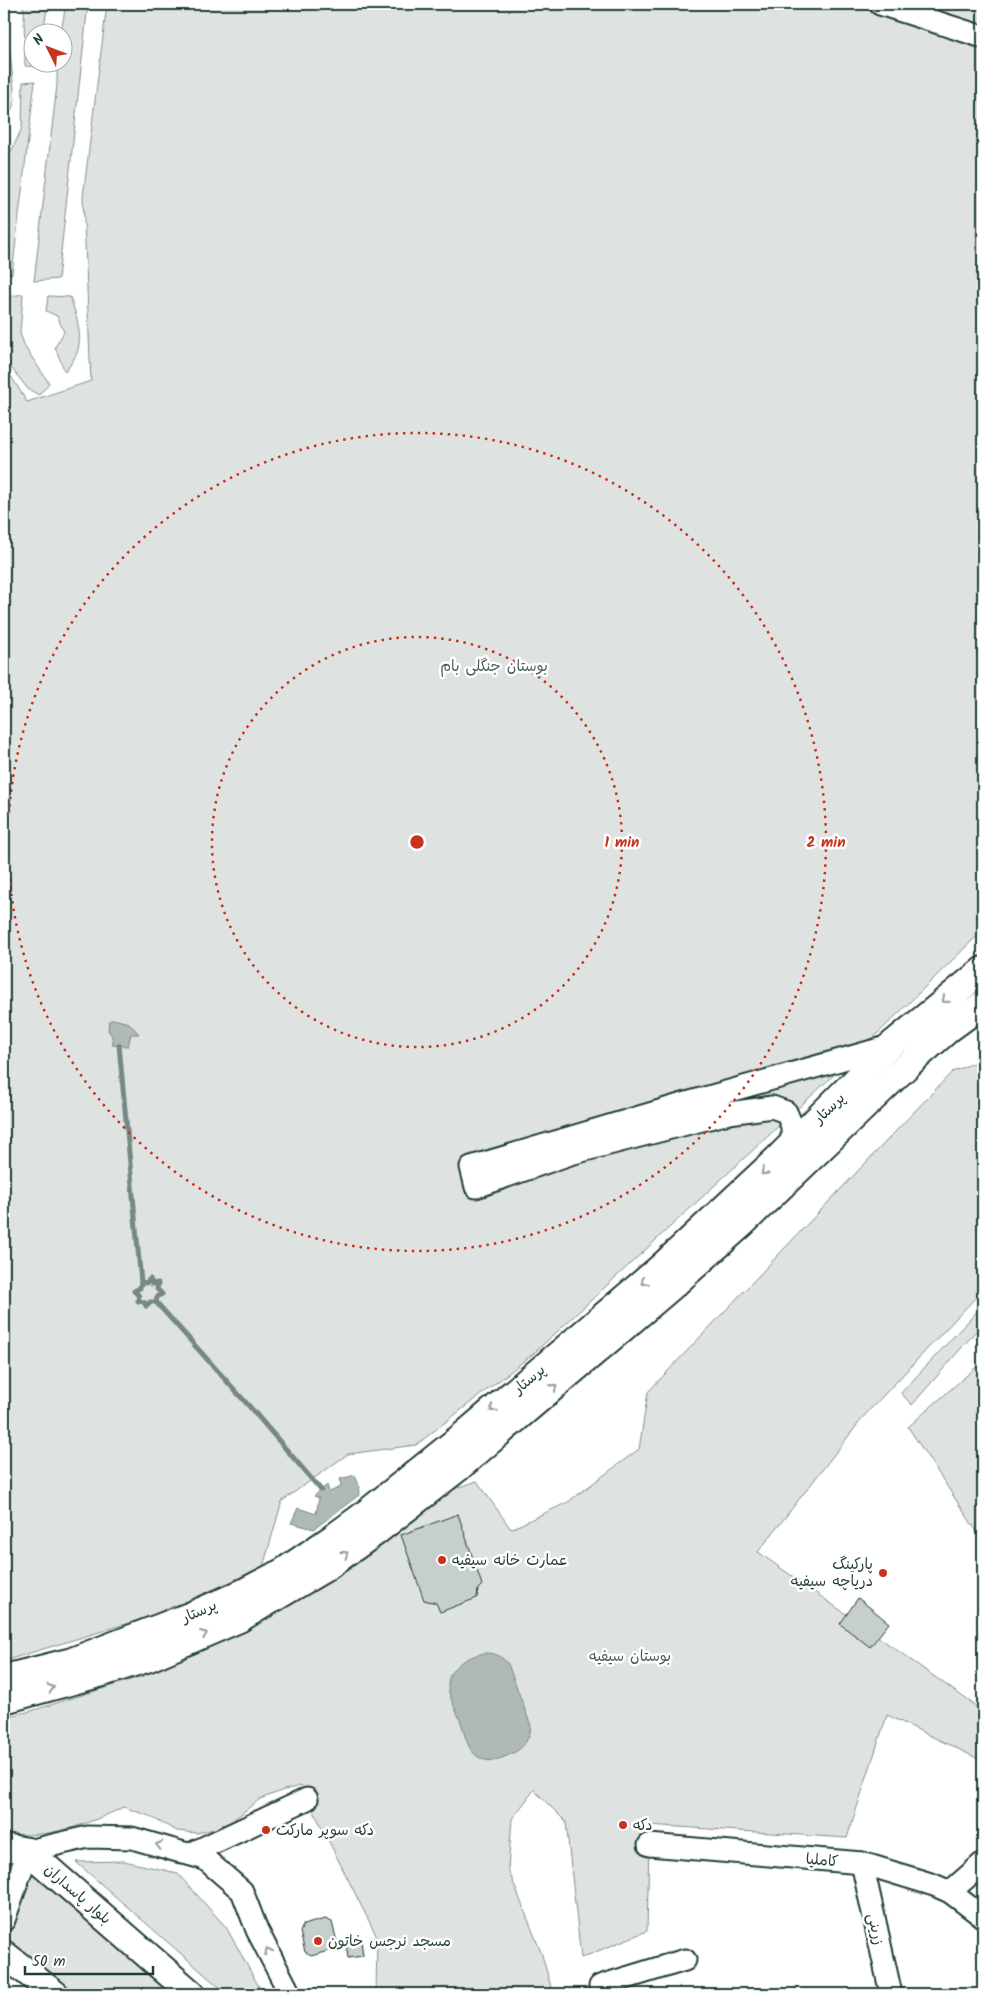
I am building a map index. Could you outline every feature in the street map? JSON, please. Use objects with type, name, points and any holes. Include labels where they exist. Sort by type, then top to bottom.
[{"type":"main road","name":"پرستار","points":[[4,1678],[72,1661],[192,1615],[240,1594],[284,1570],[331,1539],[466,1433],[639,1286],[792,1144],[890,1046],[983,970]]},
{"type":"main road","name":"پرستار","points":[[4,1700],[149,1658],[239,1619],[327,1567],[457,1469],[670,1288],[742,1224],[910,1063],[950,1028],[983,1004]]},
{"type":"main road","name":"بلوار پاسداران","points":[[16,1849],[192,1994]]},
{"type":"main road","points":[[4,1954],[55,1994]]},
{"type":"street","points":[[880,4],[983,37]]},
{"type":"street","points":[[792,1144],[792,1126],[786,1112],[772,1107],[729,1113],[570,1154],[476,1187],[471,1168],[683,1104],[890,1046]]},
{"type":"street","points":[[190,1854],[307,1799]]},
{"type":"street","points":[[4,1920],[16,1849],[88,1837],[132,1838],[205,1859],[242,1891],[257,1930],[290,1994]]},
{"type":"street","name":"کاملیا","points":[[650,1845],[862,1863],[934,1885],[950,1892],[983,1917]]},
{"type":"street","name":"زرینی","points":[[862,1863],[891,1994]]},
{"type":"street","points":[[950,1892],[983,1863]]},
{"type":"street","points":[[600,1990],[685,1960]]},
{"type":"green space","points":[[4,4],[15,100],[4,131]]},
{"type":"green space","points":[[20,4],[48,4],[45,22],[24,22],[24,9]]},
{"type":"green space","points":[[66,4],[88,4],[58,279],[34,281],[57,72],[72,72],[72,22],[63,22]]},
{"type":"green space","name":"بوستان جنگلی بام","points":[[107,4],[983,4],[983,930],[864,1047],[533,1354],[416,1445],[348,1454],[282,1501],[263,1567],[158,1614],[4,1661],[4,365],[27,402],[91,381],[83,197]]},
{"type":"green space","points":[[35,81],[12,274],[4,273],[4,167],[22,128],[23,82]]},
{"type":"green space","points":[[23,294],[20,333],[25,347],[49,383],[39,395],[28,389],[4,359],[4,301],[12,296]]},
{"type":"green space","points":[[48,296],[70,297],[77,318],[78,348],[74,359],[65,372],[55,347],[64,332],[57,316],[46,311]]},
{"type":"green space","name":"بوستان سیفیه","points":[[983,1059],[983,1292],[977,1296],[865,1415],[758,1552],[983,1711],[983,1761],[887,1715],[847,1838],[648,1825],[647,1931],[581,1958],[566,1822],[534,1790],[512,1819],[508,1869],[542,1955],[553,1994],[376,1994],[377,1937],[301,1786],[260,1799],[232,1821],[215,1829],[197,1833],[177,1831],[149,1816],[124,1807],[95,1820],[50,1833],[20,1835],[4,1833],[4,1717],[31,1711],[143,1676],[240,1632],[335,1578],[388,1541],[454,1489],[477,1481],[511,1529],[568,1502],[639,1449],[648,1392],[952,1072]]},
{"type":"green space","points":[[983,1305],[983,1323],[912,1405],[901,1393]]},
{"type":"green space","points":[[983,1361],[983,1541],[908,1427]]},
{"type":"green space","points":[[124,1861],[177,1873],[226,1927],[263,1994],[227,1994],[76,1862]]},
{"type":"green space","points":[[34,1864],[180,1994],[70,1994],[5,1942]]},
{"type":"shaded area","points":[[113,1019],[129,1023],[139,1034],[131,1034],[128,1046],[113,1045],[112,1036],[108,1030],[109,1021]]},
{"type":"shaded area","points":[[355,1475],[359,1485],[359,1495],[314,1529],[291,1523],[298,1508],[316,1514],[319,1498],[314,1496],[327,1485],[329,1492],[341,1487],[340,1479]]},
{"type":"shaded area","points":[[485,1653],[498,1656],[508,1664],[531,1726],[528,1738],[517,1751],[496,1760],[484,1760],[469,1747],[448,1690],[449,1679],[455,1667],[472,1656]]},
{"type":"building","name":"عمارت خانه سیفیه","points":[[458,1514],[482,1585],[478,1589],[477,1598],[440,1612],[436,1603],[424,1600],[401,1535]]},
{"type":"building","points":[[858,1598],[889,1623],[870,1647],[840,1624]]},
{"type":"building","points":[[325,1919],[332,1922],[337,1942],[335,1949],[311,1956],[305,1952],[300,1932],[303,1925]]},
{"type":"building","points":[[361,1940],[363,1956],[348,1958],[346,1942]]},
{"type":"waterway","points":[[119,1045],[141,1282]]},
{"type":"waterway","points":[[156,1302],[150,1302],[146,1306],[144,1302],[138,1301],[139,1296],[134,1291],[140,1288],[141,1282],[146,1283],[150,1279],[152,1284],[158,1283],[157,1289],[162,1294],[157,1297],[156,1302],[321,1490]]},
{"type":"place","name":"عمارت خانه سیفیه","points":[[442,1560]]},
{"type":"place","name":"پارکینگ دریاچه سیفیه","points":[[883,1573]]},
{"type":"place","name":"دکه","points":[[623,1825]]},
{"type":"place","name":"دکه سوپر مارکت","points":[[266,1830]]},
{"type":"place","name":"مسجد نرجس خاتون","points":[[318,1941]]}]
